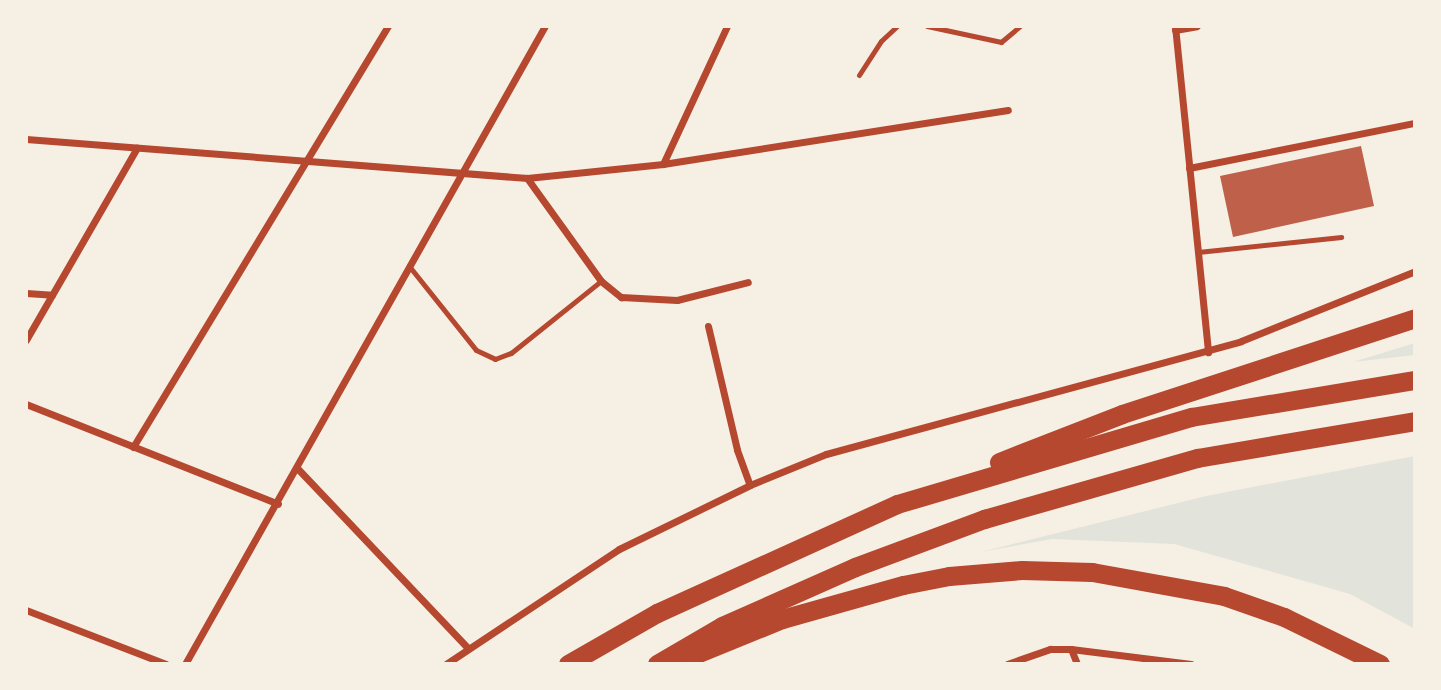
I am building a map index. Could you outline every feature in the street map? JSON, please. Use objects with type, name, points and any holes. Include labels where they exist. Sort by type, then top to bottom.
[{"type":"highway","points":[[568,664],[670,607],[897,504],[1122,414],[1415,318]]},
{"type":"highway","points":[[897,504],[1191,417],[1415,380]]},
{"type":"highway","points":[[657,664],[722,626],[855,567],[984,519],[1197,458],[1415,421]]},
{"type":"highway","points":[[674,664],[782,619],[903,585],[949,576],[1022,570],[1092,572],[1224,596],[1284,617],[1380,664]]},
{"type":"street","points":[[133,447],[309,163],[388,26]]},
{"type":"street","points":[[185,664],[298,469],[459,175],[545,26]]},
{"type":"street","points":[[663,164],[727,26]]},
{"type":"street","points":[[1197,26],[1175,28],[1208,352]]},
{"type":"street","points":[[26,139],[459,175],[527,178],[663,164],[1008,110]]},
{"type":"street","points":[[1189,169],[1415,123]]},
{"type":"street","points":[[26,340],[137,148]]},
{"type":"street","points":[[527,178],[601,281],[621,297],[641,301],[677,300],[748,282]]},
{"type":"street","points":[[446,664],[467,647],[619,549],[750,485],[826,454],[1208,352],[1415,271]]},
{"type":"street","points":[[26,293],[52,295]]},
{"type":"street","points":[[708,326],[750,485]]},
{"type":"street","points":[[26,404],[278,504]]},
{"type":"street","points":[[298,469],[467,647]]},
{"type":"street","points":[[26,610],[166,664]]},
{"type":"street","points":[[1007,664],[1050,649],[1071,649],[1191,664]]},
{"type":"street","points":[[1071,649],[1077,664]]},
{"type":"lane","points":[[859,75],[881,41],[897,26]]},
{"type":"lane","points":[[927,26],[1001,42],[1020,26]]},
{"type":"lane","points":[[1198,252],[1341,237]]},
{"type":"lane","points":[[409,266],[476,350],[495,359],[511,353],[601,281]]},
{"type":"shaded area","points":[[1415,343],[1415,355],[1353,362]]},
{"type":"shaded area","points":[[1415,456],[1415,629],[1350,594],[1174,544],[1052,539],[981,552],[1206,496]]},
{"type":"building","points":[[1361,146],[1374,206],[1233,237],[1220,176]]}]
